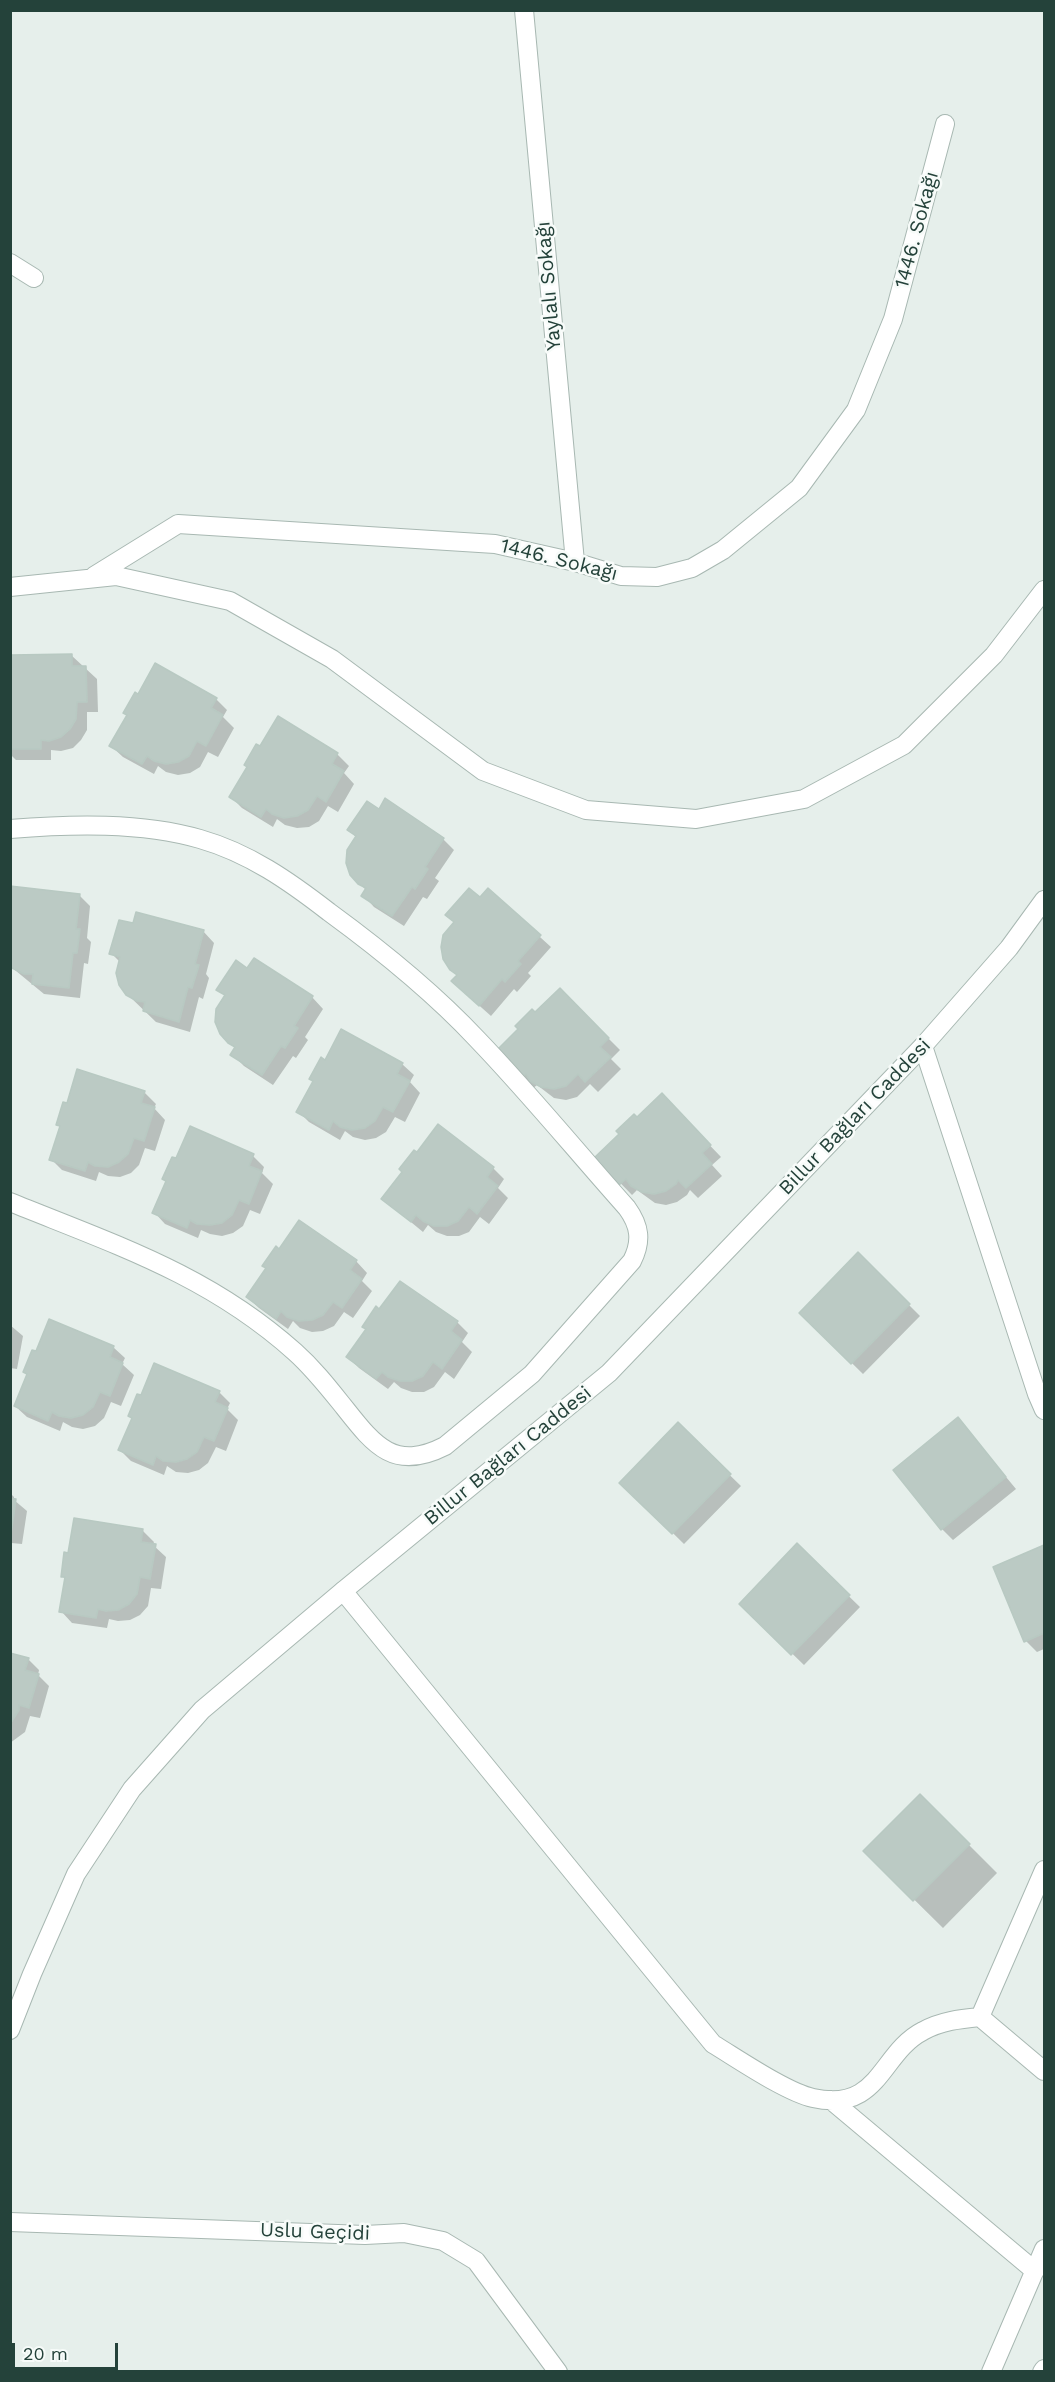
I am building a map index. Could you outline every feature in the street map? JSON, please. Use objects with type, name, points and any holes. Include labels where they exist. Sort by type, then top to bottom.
[{"type":"street","name":"Yaylalı Sokağı","points":[[524,10],[575,562]]},
{"type":"street","name":"1446. Sokağı","points":[[90,579],[178,524],[495,544],[575,562],[621,576],[657,577],[692,568],[723,550],[799,488],[856,410],[893,319],[945,124]]},
{"type":"street","points":[[10,263],[34,278]]},
{"type":"street","points":[[10,587],[116,576],[230,601],[332,659],[483,771],[586,810],[696,819],[804,799],[904,746],[994,655],[1044,590]]},
{"type":"street","points":[[10,829],[139,827],[171,832],[201,839],[231,850],[283,877],[376,948],[476,1037],[627,1208],[638,1227],[639,1238],[632,1261],[532,1374],[445,1446],[430,1454],[414,1456],[399,1455],[370,1440],[314,1369],[276,1335],[197,1281],[157,1261],[10,1202]]},
{"type":"street","name":"Billur Bağları Caddesi","points":[[10,2030],[76,1875],[132,1789],[202,1710],[343,1591],[609,1374],[923,1046],[1009,948],[1044,900]]},
{"type":"street","points":[[923,1046],[1044,1410]]},
{"type":"street","points":[[343,1591],[712,2044],[794,2091],[812,2098],[831,2100],[850,2097],[868,2089],[882,2076],[898,2050],[922,2031],[950,2020],[980,2017],[1044,2071]]},
{"type":"street","points":[[980,2017],[1044,1870]]},
{"type":"street","points":[[831,2100],[1035,2271]]},
{"type":"street","name":"Uslu Geçidi","points":[[10,2222],[365,2235],[404,2233],[443,2241],[476,2261],[558,2372]]},
{"type":"street","points":[[991,2372],[1044,2249]]},
{"type":"building","points":[[72,654],[72,666],[86,666],[87,702],[77,702],[76,719],[70,729],[61,737],[49,741],[41,740],[41,749],[10,749],[10,655]]},
{"type":"building","points":[[155,663],[217,698],[211,708],[223,715],[206,746],[197,741],[189,756],[178,762],[166,764],[154,761],[147,756],[142,764],[109,746],[127,715],[123,713],[135,692],[138,694]]},
{"type":"building","points":[[278,716],[338,753],[332,764],[344,771],[326,802],[317,796],[308,810],[297,816],[284,818],[266,809],[261,817],[229,797],[247,767],[244,765],[256,744],[260,746]]},
{"type":"building","points":[[385,798],[444,838],[425,867],[428,869],[415,889],[412,887],[392,916],[361,896],[366,888],[358,884],[350,875],[346,863],[347,850],[356,836],[347,830],[367,801],[379,809]]},
{"type":"building","points":[[10,886],[80,894],[76,929],[80,929],[77,953],[73,953],[69,988],[32,984],[33,974],[24,974],[10,967]]},
{"type":"building","points":[[469,888],[480,897],[488,888],[541,935],[518,961],[521,964],[505,982],[502,979],[479,1006],[451,981],[457,975],[450,970],[443,959],[441,947],[443,935],[454,922],[445,915]]},
{"type":"building","points":[[136,912],[204,930],[195,964],[199,965],[192,988],[188,987],[179,1022],[143,1011],[145,1002],[137,1001],[126,995],[119,985],[116,973],[120,957],[109,954],[119,920],[133,923]]},
{"type":"building","points":[[254,958],[313,996],[294,1026],[298,1028],[285,1048],[281,1046],[262,1075],[230,1055],[235,1047],[220,1034],[215,1022],[216,1009],[225,995],[216,990],[236,960],[247,968]]},
{"type":"building","points":[[560,988],[609,1038],[600,1047],[611,1057],[585,1082],[578,1074],[566,1086],[554,1089],[541,1087],[530,1081],[526,1074],[519,1080],[493,1054],[518,1029],[515,1026],[532,1009],[535,1012]]},
{"type":"building","points":[[341,1029],[403,1063],[397,1074],[410,1081],[393,1112],[383,1107],[375,1121],[365,1128],[352,1130],[340,1127],[333,1121],[329,1130],[296,1112],[313,1081],[309,1079],[321,1057],[325,1060]]},
{"type":"building","points":[[77,1069],[145,1091],[141,1103],[155,1107],[144,1141],[134,1138],[128,1154],[119,1162],[108,1167],[95,1166],[88,1162],[85,1171],[49,1160],[60,1126],[56,1125],[63,1102],[67,1103]]},
{"type":"building","points":[[662,1093],[711,1145],[702,1153],[712,1164],[686,1188],[678,1180],[666,1191],[654,1194],[642,1192],[631,1186],[626,1179],[619,1185],[594,1158],[619,1134],[616,1131],[634,1114],[637,1117]]},
{"type":"building","points":[[438,1124],[494,1167],[487,1177],[498,1186],[477,1214],[469,1207],[458,1221],[447,1226],[434,1226],[416,1215],[411,1222],[381,1199],[402,1172],[399,1169],[414,1150],[417,1152]]},
{"type":"building","points":[[190,1126],[254,1154],[249,1166],[262,1171],[249,1204],[239,1200],[232,1215],[222,1223],[197,1224],[190,1220],[187,1228],[152,1213],[166,1181],[162,1179],[172,1157],[176,1158]]},
{"type":"building","points":[[299,1220],[357,1260],[350,1270],[362,1279],[342,1308],[333,1302],[323,1315],[312,1320],[299,1321],[287,1317],[281,1311],[276,1319],[246,1297],[266,1268],[262,1266],[276,1246],[279,1249]]},
{"type":"building","points":[[858,1252],[910,1304],[851,1364],[799,1313]]},
{"type":"building","points":[[400,1281],[458,1321],[451,1331],[462,1340],[442,1369],[433,1362],[423,1376],[412,1381],[400,1381],[382,1372],[376,1379],[346,1357],[366,1329],[362,1327],[376,1306],[379,1309]]},
{"type":"building","points":[[49,1319],[114,1346],[110,1357],[123,1363],[110,1396],[100,1392],[93,1407],[83,1415],[71,1418],[52,1412],[48,1421],[14,1406],[27,1374],[23,1372],[32,1350],[36,1351]]},
{"type":"building","points":[[154,1363],[220,1391],[215,1402],[228,1408],[214,1441],[204,1437],[197,1452],[187,1459],[176,1462],[163,1461],[156,1456],[153,1465],[118,1450],[132,1418],[128,1416],[137,1394],[141,1395]]},
{"type":"building","points":[[958,1417],[1006,1477],[941,1530],[893,1470]]},
{"type":"building","points":[[678,1422],[731,1474],[672,1534],[619,1483]]},
{"type":"building","points":[[10,1498],[16,1499],[11,1534],[10,1534]]},
{"type":"building","points":[[74,1518],[143,1529],[141,1542],[156,1544],[150,1579],[140,1577],[137,1594],[129,1604],[118,1610],[98,1609],[96,1618],[59,1612],[65,1577],[61,1577],[64,1552],[68,1553]]},
{"type":"building","points":[[797,1543],[850,1595],[791,1655],[739,1604]]},
{"type":"building","points":[[1044,1545],[1044,1633],[1024,1642],[993,1567]]},
{"type":"building","points":[[10,1653],[29,1658],[25,1670],[39,1674],[29,1708],[19,1705],[19,1710],[10,1724]]},
{"type":"building","points":[[920,1794],[970,1844],[913,1901],[863,1851]]}]
